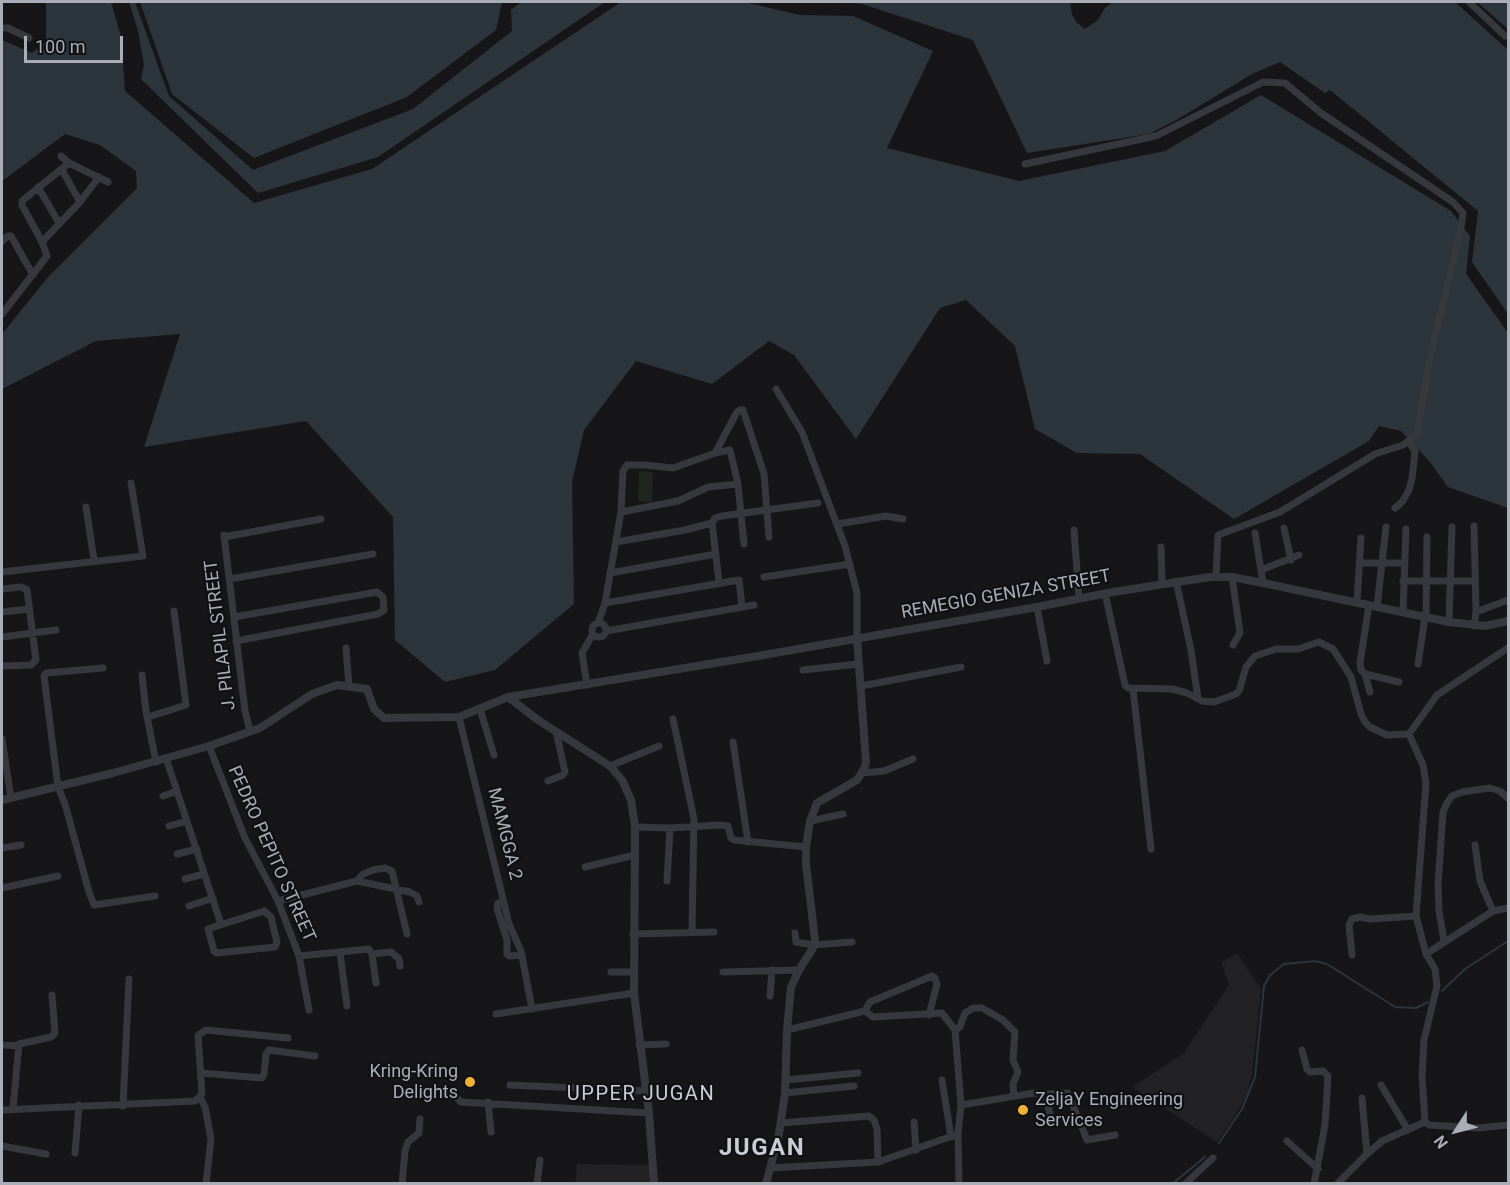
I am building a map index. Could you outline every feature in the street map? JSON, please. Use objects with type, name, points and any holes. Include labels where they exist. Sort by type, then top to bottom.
[{"type":"street","points":[[1469,2],[1492,21],[1505,36]]},
{"type":"street","points":[[2,28],[8,28],[28,38]]},
{"type":"street","points":[[1025,164],[1156,136],[1263,82],[1285,83],[1321,113],[1453,202],[1463,213],[1431,353],[1417,434],[1409,442],[1375,454],[1280,512],[1218,536],[1216,538],[1216,576]]},
{"type":"street","points":[[61,156],[69,163],[108,182]]},
{"type":"street","points":[[2,314],[46,256],[42,242],[22,203],[38,187],[69,163]]},
{"type":"street","points":[[62,170],[80,202]]},
{"type":"street","points":[[42,242],[80,202],[99,177]]},
{"type":"street","points":[[38,187],[59,223]]},
{"type":"street","points":[[2,241],[11,236],[33,275]]},
{"type":"street","points":[[766,1184],[781,1123],[785,1093],[786,1030],[791,987],[814,945],[806,847],[810,821],[818,801],[857,780],[866,762],[858,664],[857,592],[837,524],[802,432],[776,389]]},
{"type":"street","points":[[715,453],[738,411],[743,410],[765,474],[769,537]]},
{"type":"street","points":[[726,435],[738,484],[744,544]]},
{"type":"street","points":[[1395,508],[1406,496],[1412,479],[1415,451],[1409,442]]},
{"type":"street","points":[[587,685],[582,653],[593,634],[592,627],[598,623],[605,603],[621,512],[623,471],[627,465],[673,468],[730,450]]},
{"type":"street","points":[[2,572],[143,556],[131,483]]},
{"type":"street","points":[[621,512],[678,501],[708,487],[738,484]]},
{"type":"street","points":[[616,542],[685,530],[711,523],[715,518],[740,513],[818,503]]},
{"type":"street","points":[[86,507],[94,560]]},
{"type":"street","points":[[837,524],[886,516],[903,519]]},
{"type":"street","name":"J. PILAPIL STREET","points":[[250,731],[245,711],[231,579],[224,536],[321,519]]},
{"type":"street","points":[[711,523],[719,582]]},
{"type":"street","points":[[1474,526],[1476,612],[1474,626]]},
{"type":"street","points":[[1370,692],[1360,663],[1383,563],[1386,527]]},
{"type":"street","points":[[1449,622],[1452,527]]},
{"type":"street","points":[[1284,528],[1291,560]]},
{"type":"street","points":[[1403,612],[1406,529]]},
{"type":"street","points":[[1074,531],[1079,598]]},
{"type":"street","points":[[1255,533],[1263,583]]},
{"type":"street","points":[[1418,664],[1426,617],[1427,537]]},
{"type":"street","points":[[1357,602],[1361,538]]},
{"type":"street","points":[[1161,547],[1162,584]]},
{"type":"street","points":[[231,579],[373,554]]},
{"type":"street","points":[[610,573],[716,554]]},
{"type":"street","points":[[1261,570],[1299,555]]},
{"type":"street","points":[[1360,563],[1405,563]]},
{"type":"street","points":[[764,577],[850,564]]},
{"type":"street","name":"REMEGIO GENIZA STREET","points":[[508,698],[1037,607],[1106,593],[1216,576],[1263,583],[1474,626],[1509,621]]},
{"type":"street","points":[[1232,577],[1240,633],[1233,645]]},
{"type":"street","points":[[605,603],[739,580],[742,607]]},
{"type":"street","points":[[1403,581],[1474,581]]},
{"type":"street","points":[[1176,582],[1191,650],[1198,699]]},
{"type":"street","points":[[2,589],[21,587],[27,590],[36,660],[34,664],[2,666]]},
{"type":"street","points":[[234,617],[378,592],[383,597],[384,610],[378,615],[236,641]]},
{"type":"street","points":[[1106,593],[1125,685],[1128,688],[1172,689],[1188,693],[1198,699],[1214,702],[1239,692],[1246,667],[1255,656],[1276,649],[1298,649],[1319,642],[1333,650],[1351,677],[1365,722],[1387,735],[1409,734]]},
{"type":"street","points":[[1476,612],[1509,600]]},
{"type":"street","points":[[593,634],[601,637],[606,631],[754,605]]},
{"type":"street","points":[[1037,607],[1047,661]]},
{"type":"street","points":[[2,612],[29,609]]},
{"type":"street","points":[[148,717],[186,705],[174,611]]},
{"type":"street","points":[[598,623],[603,625],[606,631]]},
{"type":"street","points":[[2,637],[56,630]]},
{"type":"street","points":[[346,648],[349,686]]},
{"type":"street","points":[[1409,734],[1437,695],[1509,648]]},
{"type":"street","points":[[803,670],[858,664]]},
{"type":"street","points":[[861,686],[961,667]]},
{"type":"street","points":[[103,668],[44,676],[58,787],[94,905],[155,896]]},
{"type":"street","points":[[1365,674],[1399,682]]},
{"type":"street","points":[[142,675],[156,762]]},
{"type":"street","points":[[2,800],[156,762],[209,746],[268,723],[312,694],[331,687],[349,686],[367,689],[374,709],[384,718],[459,717],[508,698],[610,766],[627,790],[634,813],[634,993],[649,1113],[654,1184]]},
{"type":"street","points":[[1133,689],[1151,849]]},
{"type":"street","points":[[480,709],[494,755]]},
{"type":"street","name":"MAMGGA 2","points":[[459,717],[509,924],[522,955],[532,1009]]},
{"type":"street","points":[[673,719],[694,827],[692,932]]},
{"type":"street","points":[[548,781],[565,772],[556,731]]},
{"type":"street","points":[[1409,734],[1423,765],[1426,783],[1416,916],[1426,954],[1435,969],[1437,986],[1424,1040],[1422,1076],[1425,1122]]},
{"type":"street","points":[[2,739],[11,798]]},
{"type":"street","points":[[733,742],[748,842]]},
{"type":"street","name":"PEDRO PEPITO STREET","points":[[209,746],[245,838],[278,901],[299,956],[309,1010]]},
{"type":"street","points":[[610,766],[659,746]]},
{"type":"street","points":[[166,758],[221,924]]},
{"type":"street","points":[[862,773],[884,771],[913,759]]},
{"type":"street","points":[[1444,941],[1439,911],[1438,875],[1443,812],[1447,803],[1452,796],[1462,792],[1490,788],[1500,791],[1509,798]]},
{"type":"street","points":[[163,796],[177,791]]},
{"type":"street","points":[[810,821],[843,814]]},
{"type":"street","points":[[169,826],[187,821]]},
{"type":"street","points":[[634,828],[719,825],[728,826],[733,840],[806,847]]},
{"type":"street","points":[[667,881],[670,828]]},
{"type":"street","points":[[2,848],[21,845]]},
{"type":"street","points":[[1475,845],[1480,881],[1493,911]]},
{"type":"street","points":[[177,854],[196,849]]},
{"type":"street","points":[[585,867],[635,855]]},
{"type":"street","points":[[357,881],[367,871],[389,869],[394,873],[407,934]]},
{"type":"street","points":[[185,879],[204,873]]},
{"type":"street","points":[[2,888],[58,876]]},
{"type":"street","points":[[278,901],[357,881],[410,892],[417,896],[419,902]]},
{"type":"street","points":[[189,906],[213,898]]},
{"type":"street","points":[[503,901],[498,903],[497,909],[507,940],[507,954],[509,957],[522,955]]},
{"type":"street","points":[[1426,954],[1493,911],[1509,908]]},
{"type":"street","points":[[267,911],[271,917],[277,944],[275,947],[217,953],[207,930],[221,924],[267,911]]},
{"type":"street","points":[[1352,955],[1349,925],[1352,919],[1360,916],[1371,919],[1416,916]]},
{"type":"street","points":[[633,934],[714,932]]},
{"type":"street","points":[[795,933],[796,942],[814,945],[852,942]]},
{"type":"street","points":[[299,956],[369,949],[372,954],[376,983]]},
{"type":"street","points":[[372,954],[392,952],[399,959],[400,966]]},
{"type":"street","points":[[340,953],[347,1006]]},
{"type":"street","points":[[770,996],[772,970]]},
{"type":"street","points":[[723,972],[799,970]]},
{"type":"street","points":[[610,972],[633,972]]},
{"type":"street","points":[[786,1030],[865,1011],[870,1002],[932,976],[937,984],[929,1015]]},
{"type":"street","points":[[123,1106],[129,980]]},
{"type":"street","points":[[496,1014],[634,993]]},
{"type":"street","points":[[13,1108],[19,1046],[22,1042],[51,1037],[54,1033],[52,995]]},
{"type":"street","points":[[955,1030],[960,1027],[965,1013],[973,1008],[989,1011],[1012,1029],[1016,1035],[1013,1064],[1018,1072],[1013,1084],[1014,1096]]},
{"type":"street","points":[[865,1011],[873,1017],[942,1013],[955,1030],[960,1104],[955,1135]]},
{"type":"street","points":[[2,1110],[195,1101],[202,1094],[198,1036],[206,1030],[288,1038]]},
{"type":"street","points":[[2,1044],[19,1046]]},
{"type":"street","points":[[639,1045],[666,1044]]},
{"type":"street","points":[[201,1073],[262,1078],[266,1054],[269,1050],[315,1056]]},
{"type":"street","points":[[1302,1050],[1307,1070],[1310,1072],[1323,1071],[1328,1076],[1325,1125],[1314,1184]]},
{"type":"street","points":[[786,1080],[858,1073]]},
{"type":"street","points":[[942,1080],[955,1135],[959,1184]]},
{"type":"street","points":[[510,1085],[646,1091]]},
{"type":"street","points":[[1381,1085],[1408,1130]]},
{"type":"street","points":[[785,1093],[854,1086]]},
{"type":"street","points":[[960,1104],[1034,1093],[1068,1094],[1087,1140],[1115,1135]]},
{"type":"street","points":[[1045,1094],[1052,1122]]},
{"type":"street","points":[[455,1096],[461,1102],[649,1113]]},
{"type":"street","points":[[200,1097],[205,1107],[211,1139],[206,1184]]},
{"type":"street","points":[[1362,1098],[1367,1154]]},
{"type":"street","points":[[488,1102],[491,1132]]},
{"type":"street","points":[[75,1154],[79,1105]]},
{"type":"street","points":[[781,1123],[869,1116],[874,1119],[877,1129],[878,1161]]},
{"type":"street","points":[[402,1184],[405,1151],[408,1143],[419,1133],[420,1119]]},
{"type":"street","points":[[914,1122],[916,1150]]},
{"type":"street","points":[[1425,1122],[1429,1125],[1479,1128],[1509,1125]]},
{"type":"street","points":[[1336,1184],[1382,1142],[1425,1122]]},
{"type":"street","points":[[770,1168],[878,1161],[955,1135]]},
{"type":"street","points":[[1287,1141],[1318,1169]]},
{"type":"street","points":[[2,1146],[46,1154]]},
{"type":"street","points":[[1185,1184],[1213,1158]]},
{"type":"street","points":[[537,1184],[540,1160]]},
{"type":"shaded area","points":[[46,2],[111,2],[121,37],[125,91],[254,203],[372,169],[621,2],[744,2],[800,15],[853,16],[933,51],[887,148],[1019,181],[1165,151],[1261,95],[1451,211],[1470,236],[1466,274],[1508,333],[1508,508],[1448,487],[1430,462],[1401,431],[1379,426],[1369,441],[1234,519],[1140,454],[1077,453],[1035,429],[1015,346],[966,300],[940,308],[856,439],[794,355],[769,341],[712,384],[636,361],[584,430],[572,482],[574,604],[495,670],[445,682],[395,640],[393,517],[306,421],[144,447],[180,334],[96,341],[2,389],[2,334],[49,276],[137,188],[136,171],[100,145],[65,134],[2,181],[2,40],[32,53],[46,41]]},
{"type":"shaded area","points":[[129,2],[135,2],[169,96],[253,170],[413,109],[512,31],[511,10],[521,2],[605,2],[378,157],[258,193],[141,79],[144,65],[138,31]]},
{"type":"shaded area","points":[[140,2],[502,2],[496,30],[407,97],[254,158],[172,94]]},
{"type":"shaded area","points":[[845,2],[1070,2],[1076,22],[1085,29],[1098,20],[1105,8],[1113,2],[1455,2],[1508,50],[1508,314],[1472,262],[1478,211],[1330,90],[1325,93],[1280,62],[1252,74],[1149,134],[1027,153],[973,40],[862,4]]},
{"type":"shaded area","points":[[1477,2],[1508,2],[1508,29]]},
{"type":"shaded area","points":[[639,471],[653,472],[652,502],[638,501]]},
{"type":"shaded area","points":[[1237,953],[1261,989],[1252,1074],[1247,1094],[1217,1142],[1132,1087],[1183,1054],[1229,985],[1221,963]]},
{"type":"shaded area","points":[[577,1164],[650,1165],[651,1183],[575,1184]]},
{"type":"waterway","points":[[1442,991],[1465,969],[1508,941]]},
{"type":"waterway","points":[[1219,1143],[1242,1109],[1255,1077],[1264,986],[1270,975],[1284,964],[1315,961],[1327,964],[1395,1007],[1416,1008],[1428,1002]]},
{"type":"waterway","points":[[1172,1184],[1205,1157]]},
{"type":"place","name":"Kring-Kring Delights","points":[[470,1082]]},
{"type":"place","name":"ZeljaY Engineering Services","points":[[1023,1110]]},
{"type":"district","name":"UPPER JUGAN","points":[[641,1095]]},
{"type":"district","name":"JUGAN","points":[[762,1149]]}]
